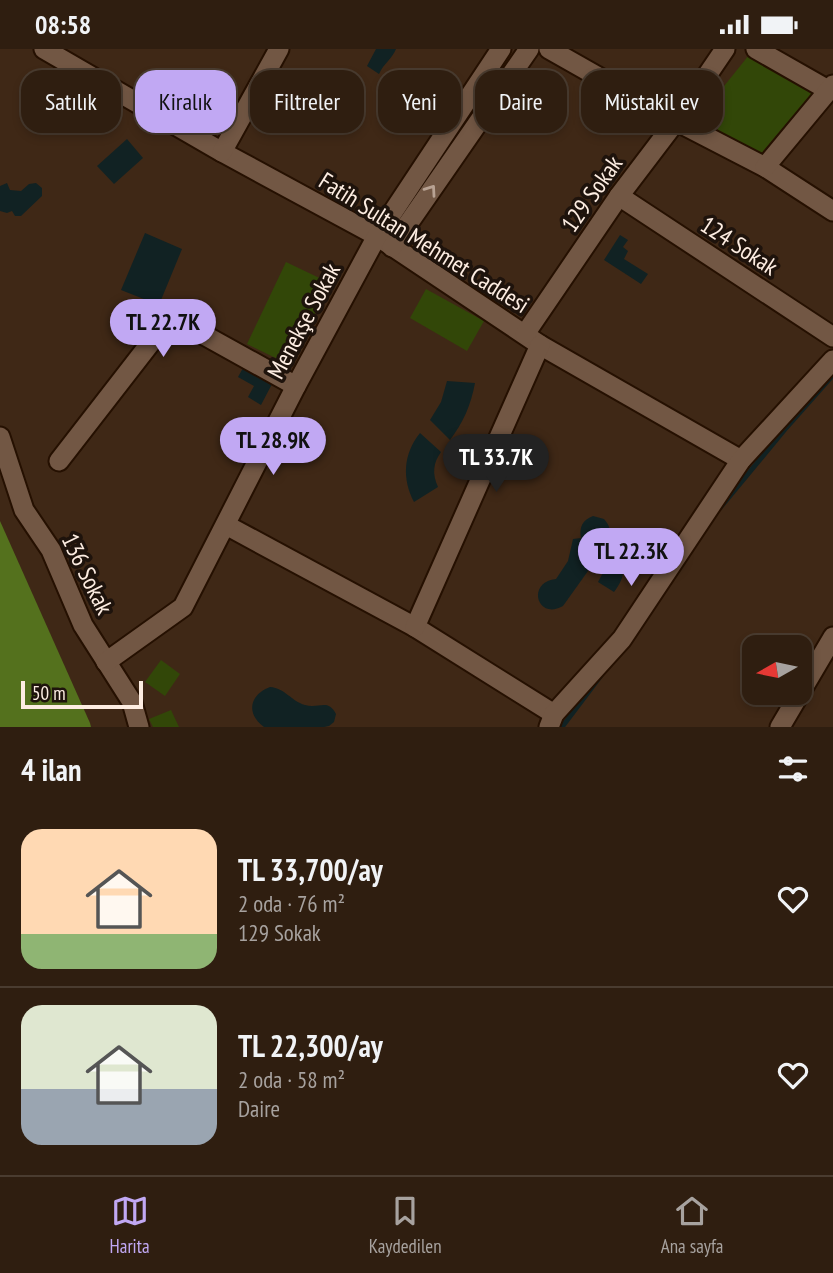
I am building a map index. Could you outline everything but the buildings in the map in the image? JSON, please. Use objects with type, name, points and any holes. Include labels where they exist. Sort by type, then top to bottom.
[{"type":"street","name":"Fatih Sultan Mehmet Caddesi","points":[[44,49],[222,152],[385,241],[532,340],[741,460]]},
{"type":"street","points":[[222,152],[279,49]]},
{"type":"street","points":[[385,241],[501,49]]},
{"type":"street","points":[[385,241],[529,49]]},
{"type":"street","points":[[549,49],[586,70]]},
{"type":"street","name":"129 Sokak","points":[[711,70],[725,49]]},
{"type":"street","points":[[756,49],[831,87],[765,167]]},
{"type":"street","name":"129 Sokak","points":[[415,627],[532,340],[619,196],[667,133]]},
{"type":"street","points":[[699,133],[765,167],[833,211]]},
{"type":"street","name":"124 Sokak","points":[[619,196],[833,337]]},
{"type":"street","name":"Menekşe Sokak","points":[[106,662],[183,607],[296,386],[385,241]]},
{"type":"street","points":[[59,461],[159,332],[177,320],[296,386]]},
{"type":"street","points":[[226,525],[415,627],[552,721],[621,639],[741,460],[833,360]]},
{"type":"street","name":"136 Sokak","points":[[0,437],[24,510],[51,549],[83,625],[132,702],[139,727]]},
{"type":"street","points":[[780,727],[833,637]]},
{"type":"green space","points":[[749,55],[812,94],[759,156],[723,133],[723,87]]},
{"type":"green space","points":[[286,262],[330,283],[290,365],[247,344]]},
{"type":"green space","points":[[426,289],[484,321],[467,351],[410,318]]},
{"type":"green space","points":[[0,521],[90,723],[91,727],[0,727]]},
{"type":"green space","points":[[161,660],[180,674],[165,696],[145,682]]},
{"type":"green space","points":[[171,710],[179,727],[153,727],[149,719]]},
{"type":"shaded area","points":[[376,49],[396,49],[378,73],[367,66]]},
{"type":"shaded area","points":[[127,139],[143,158],[114,184],[97,166]]},
{"type":"shaded area","points":[[7,183],[10,190],[21,191],[29,184],[36,183],[42,188],[42,196],[21,216],[15,216],[12,211],[0,211],[0,186]]},
{"type":"shaded area","points":[[145,233],[182,249],[159,305],[121,290]]},
{"type":"shaded area","points":[[620,235],[628,240],[623,247],[628,251],[624,259],[648,274],[641,284],[604,260]]},
{"type":"shaded area","points":[[243,368],[272,384],[261,405],[248,397],[254,386],[238,377]]},
{"type":"shaded area","points":[[447,381],[475,383],[466,413],[450,440],[430,420],[441,402]]},
{"type":"shaded area","points":[[420,433],[441,452],[434,469],[438,487],[414,502],[407,484],[406,467],[410,449]]},
{"type":"shaded area","points":[[593,516],[604,519],[608,524],[609,537],[599,555],[602,562],[617,563],[621,566],[621,580],[614,592],[598,582],[604,571],[593,564],[563,606],[547,609],[541,605],[538,593],[547,582],[556,579],[568,561],[573,539],[581,538],[582,525]]},
{"type":"shaded area","points":[[270,687],[305,705],[330,706],[336,714],[334,722],[324,727],[264,727],[254,716],[252,705],[263,690]]},
{"type":"waterway","points":[[719,509],[833,375]]},
{"type":"waterway","points":[[562,727],[602,674]]}]
